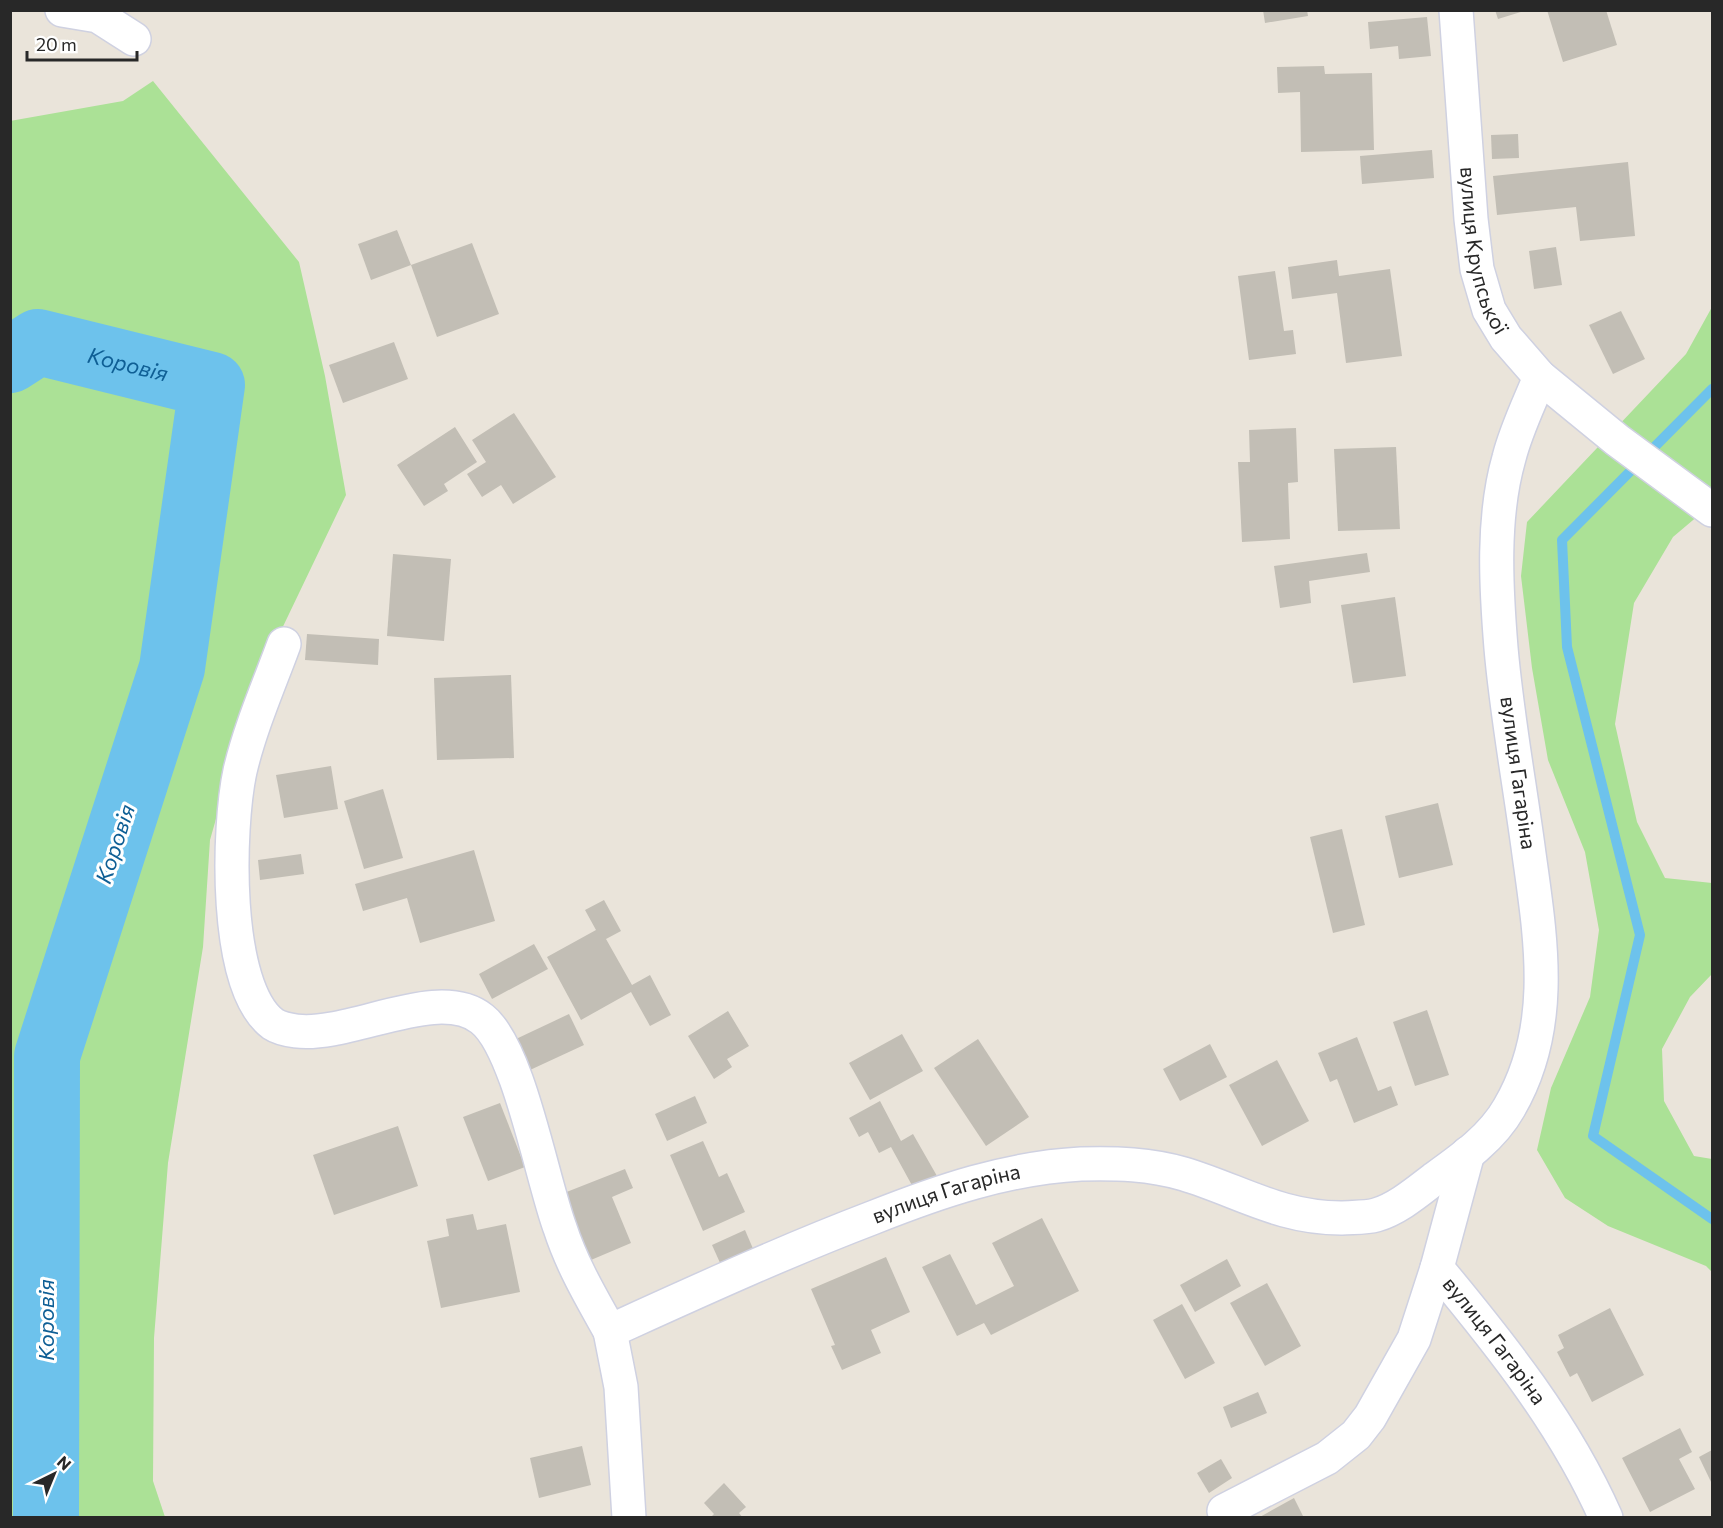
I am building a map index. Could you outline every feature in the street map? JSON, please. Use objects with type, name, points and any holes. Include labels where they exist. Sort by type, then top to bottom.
[{"type":"street","points":[[62,10],[98,16],[134,39]]},
{"type":"street","name":"вулиця Крупської","points":[[1456,10],[1471,219],[1482,292],[1489,310],[1506,338],[1540,377],[1617,440],[1713,510]]},
{"type":"street","name":"вулиця Гагаріна","points":[[610,1331],[849,1226],[934,1194],[1018,1171],[1078,1164],[1143,1166],[1186,1174],[1261,1204],[1293,1214],[1362,1217],[1381,1214],[1394,1207],[1468,1153],[1497,1125],[1522,1081],[1534,1044],[1541,990],[1542,953],[1501,648],[1498,545],[1500,506],[1509,457],[1540,377]]},
{"type":"street","points":[[284,644],[247,747],[235,809],[232,899],[244,975],[255,1002],[274,1025],[297,1031],[346,1027],[427,1009],[448,1008],[471,1011],[484,1020],[496,1033],[512,1068],[568,1250],[610,1331],[621,1387],[629,1518]]},
{"type":"street","name":"вулиця Гагаріна","points":[[1468,1153],[1437,1268],[1527,1382],[1571,1448],[1606,1518]]},
{"type":"street","points":[[1224,1511],[1327,1458],[1356,1435],[1376,1407],[1414,1340],[1437,1268]]},
{"type":"green space","points":[[153,81],[299,262],[325,376],[346,495],[253,689],[210,840],[203,947],[168,1163],[154,1338],[153,1481],[165,1517],[11,1517],[10,121],[123,101]]},
{"type":"green space","points":[[1712,307],[1712,504],[1673,537],[1634,603],[1615,724],[1637,822],[1665,878],[1712,883],[1712,974],[1690,997],[1662,1049],[1664,1101],[1694,1156],[1712,1159],[1712,1272],[1706,1266],[1608,1226],[1565,1198],[1537,1150],[1551,1088],[1590,997],[1599,930],[1585,852],[1548,760],[1532,668],[1521,576],[1527,522],[1686,354]]},
{"type":"building","points":[[1263,10],[1307,10],[1308,16],[1265,23]]},
{"type":"building","points":[[1495,10],[1524,10],[1524,11],[1498,19]]},
{"type":"building","points":[[1547,10],[1606,10],[1617,45],[1563,62]]},
{"type":"building","points":[[1427,17],[1431,56],[1399,59],[1398,46],[1370,49],[1368,22]]},
{"type":"building","points":[[1324,66],[1325,74],[1372,73],[1374,150],[1301,152],[1300,92],[1278,93],[1277,67]]},
{"type":"building","points":[[1518,134],[1519,158],[1492,159],[1491,135]]},
{"type":"building","points":[[1432,150],[1434,178],[1362,184],[1360,156]]},
{"type":"building","points":[[1628,162],[1635,236],[1580,241],[1576,207],[1497,215],[1493,176]]},
{"type":"building","points":[[397,230],[411,265],[371,280],[358,244]]},
{"type":"building","points":[[472,243],[499,314],[437,337],[411,265]]},
{"type":"building","points":[[1556,247],[1562,285],[1534,289],[1529,251]]},
{"type":"building","points":[[1337,260],[1339,276],[1390,269],[1402,356],[1346,363],[1337,293],[1292,299],[1288,267]]},
{"type":"building","points":[[1275,271],[1284,331],[1293,330],[1296,354],[1249,360],[1238,276]]},
{"type":"building","points":[[1621,311],[1645,359],[1613,374],[1589,325]]},
{"type":"building","points":[[394,342],[408,379],[343,403],[329,365]]},
{"type":"building","points":[[514,413],[556,477],[513,504],[501,485],[482,497],[467,474],[486,462],[472,440]]},
{"type":"building","points":[[455,427],[477,462],[444,484],[448,491],[424,506],[397,465]]},
{"type":"building","points":[[1296,428],[1298,482],[1288,483],[1290,539],[1242,542],[1238,462],[1250,462],[1249,430]]},
{"type":"building","points":[[1396,447],[1400,529],[1338,531],[1334,449]]},
{"type":"building","points":[[1367,553],[1370,572],[1309,581],[1311,603],[1280,608],[1274,566]]},
{"type":"building","points":[[393,554],[451,559],[444,641],[387,636]]},
{"type":"building","points":[[1395,597],[1406,676],[1353,683],[1341,605]]},
{"type":"building","points":[[307,634],[379,639],[378,665],[305,660]]},
{"type":"building","points":[[511,675],[514,758],[437,760],[434,678]]},
{"type":"building","points":[[331,766],[338,809],[284,818],[276,775]]},
{"type":"building","points":[[383,789],[403,858],[364,869],[344,801]]},
{"type":"building","points":[[1438,803],[1453,865],[1399,878],[1385,816]]},
{"type":"building","points":[[1342,829],[1365,925],[1333,933],[1310,837]]},
{"type":"building","points":[[474,850],[495,921],[420,943],[407,898],[363,911],[355,884]]},
{"type":"building","points":[[301,854],[304,874],[260,880],[258,860]]},
{"type":"building","points":[[604,900],[621,931],[606,939],[632,985],[650,975],[671,1015],[650,1026],[631,992],[581,1020],[547,957],[596,930],[585,910]]},
{"type":"building","points":[[534,944],[548,969],[492,999],[479,974]]},
{"type":"building","points":[[1427,1010],[1449,1075],[1415,1086],[1393,1022]]},
{"type":"building","points":[[728,1011],[749,1046],[727,1059],[732,1067],[714,1079],[688,1036]]},
{"type":"building","points":[[569,1014],[584,1045],[530,1070],[516,1039]]},
{"type":"building","points":[[902,1034],[923,1071],[870,1100],[849,1063]]},
{"type":"building","points":[[1357,1037],[1378,1091],[1391,1086],[1398,1105],[1354,1123],[1337,1079],[1330,1082],[1318,1053]]},
{"type":"building","points":[[978,1039],[1029,1117],[986,1146],[934,1068]]},
{"type":"building","points":[[1210,1044],[1227,1077],[1180,1101],[1163,1069]]},
{"type":"building","points":[[1277,1060],[1309,1121],[1262,1146],[1229,1085]]},
{"type":"building","points":[[695,1096],[707,1123],[667,1141],[655,1114]]},
{"type":"building","points":[[880,1101],[901,1141],[913,1134],[937,1176],[914,1189],[891,1147],[879,1153],[868,1132],[859,1137],[849,1118]]},
{"type":"building","points":[[500,1103],[525,1167],[488,1181],[463,1117]]},
{"type":"building","points":[[398,1126],[418,1186],[334,1215],[313,1155]]},
{"type":"building","points":[[703,1141],[719,1177],[727,1173],[745,1212],[703,1231],[670,1155]]},
{"type":"building","points":[[625,1169],[633,1188],[612,1197],[631,1243],[591,1260],[564,1193]]},
{"type":"building","points":[[473,1214],[477,1230],[506,1224],[520,1292],[441,1308],[427,1241],[449,1236],[446,1219]]},
{"type":"building","points":[[1042,1218],[1079,1291],[991,1335],[984,1323],[957,1336],[922,1267],[950,1254],[976,1305],[1014,1286],[992,1243]]},
{"type":"building","points":[[745,1230],[754,1251],[721,1265],[712,1245]]},
{"type":"building","points":[[886,1257],[910,1312],[871,1330],[881,1353],[842,1370],[831,1346],[835,1345],[811,1289]]},
{"type":"building","points":[[1227,1259],[1241,1286],[1195,1312],[1180,1285]]},
{"type":"building","points":[[1267,1283],[1301,1346],[1265,1366],[1230,1303]]},
{"type":"building","points":[[1182,1304],[1215,1363],[1185,1379],[1153,1320]]},
{"type":"building","points":[[1610,1308],[1644,1375],[1592,1402],[1577,1373],[1570,1377],[1557,1352],[1564,1348],[1558,1335]]},
{"type":"building","points":[[1258,1392],[1267,1413],[1231,1428],[1223,1407]]},
{"type":"building","points":[[1680,1428],[1692,1452],[1679,1459],[1695,1489],[1650,1512],[1622,1458]]},
{"type":"building","points":[[582,1446],[591,1485],[539,1498],[530,1458]]},
{"type":"building","points":[[1712,1450],[1712,1484],[1699,1457]]},
{"type":"building","points":[[1221,1459],[1232,1478],[1209,1493],[1197,1473]]},
{"type":"building","points":[[724,1483],[746,1507],[739,1513],[743,1518],[710,1518],[714,1514],[704,1503]]},
{"type":"building","points":[[1294,1498],[1304,1518],[1258,1518]]},
{"type":"waterway","name":"Коровія","points":[[10,360],[38,342],[212,385],[172,668],[47,1056],[46,1518]]},
{"type":"waterway","points":[[1712,389],[1562,540],[1567,647],[1640,935],[1593,1136],[1712,1219]]}]
